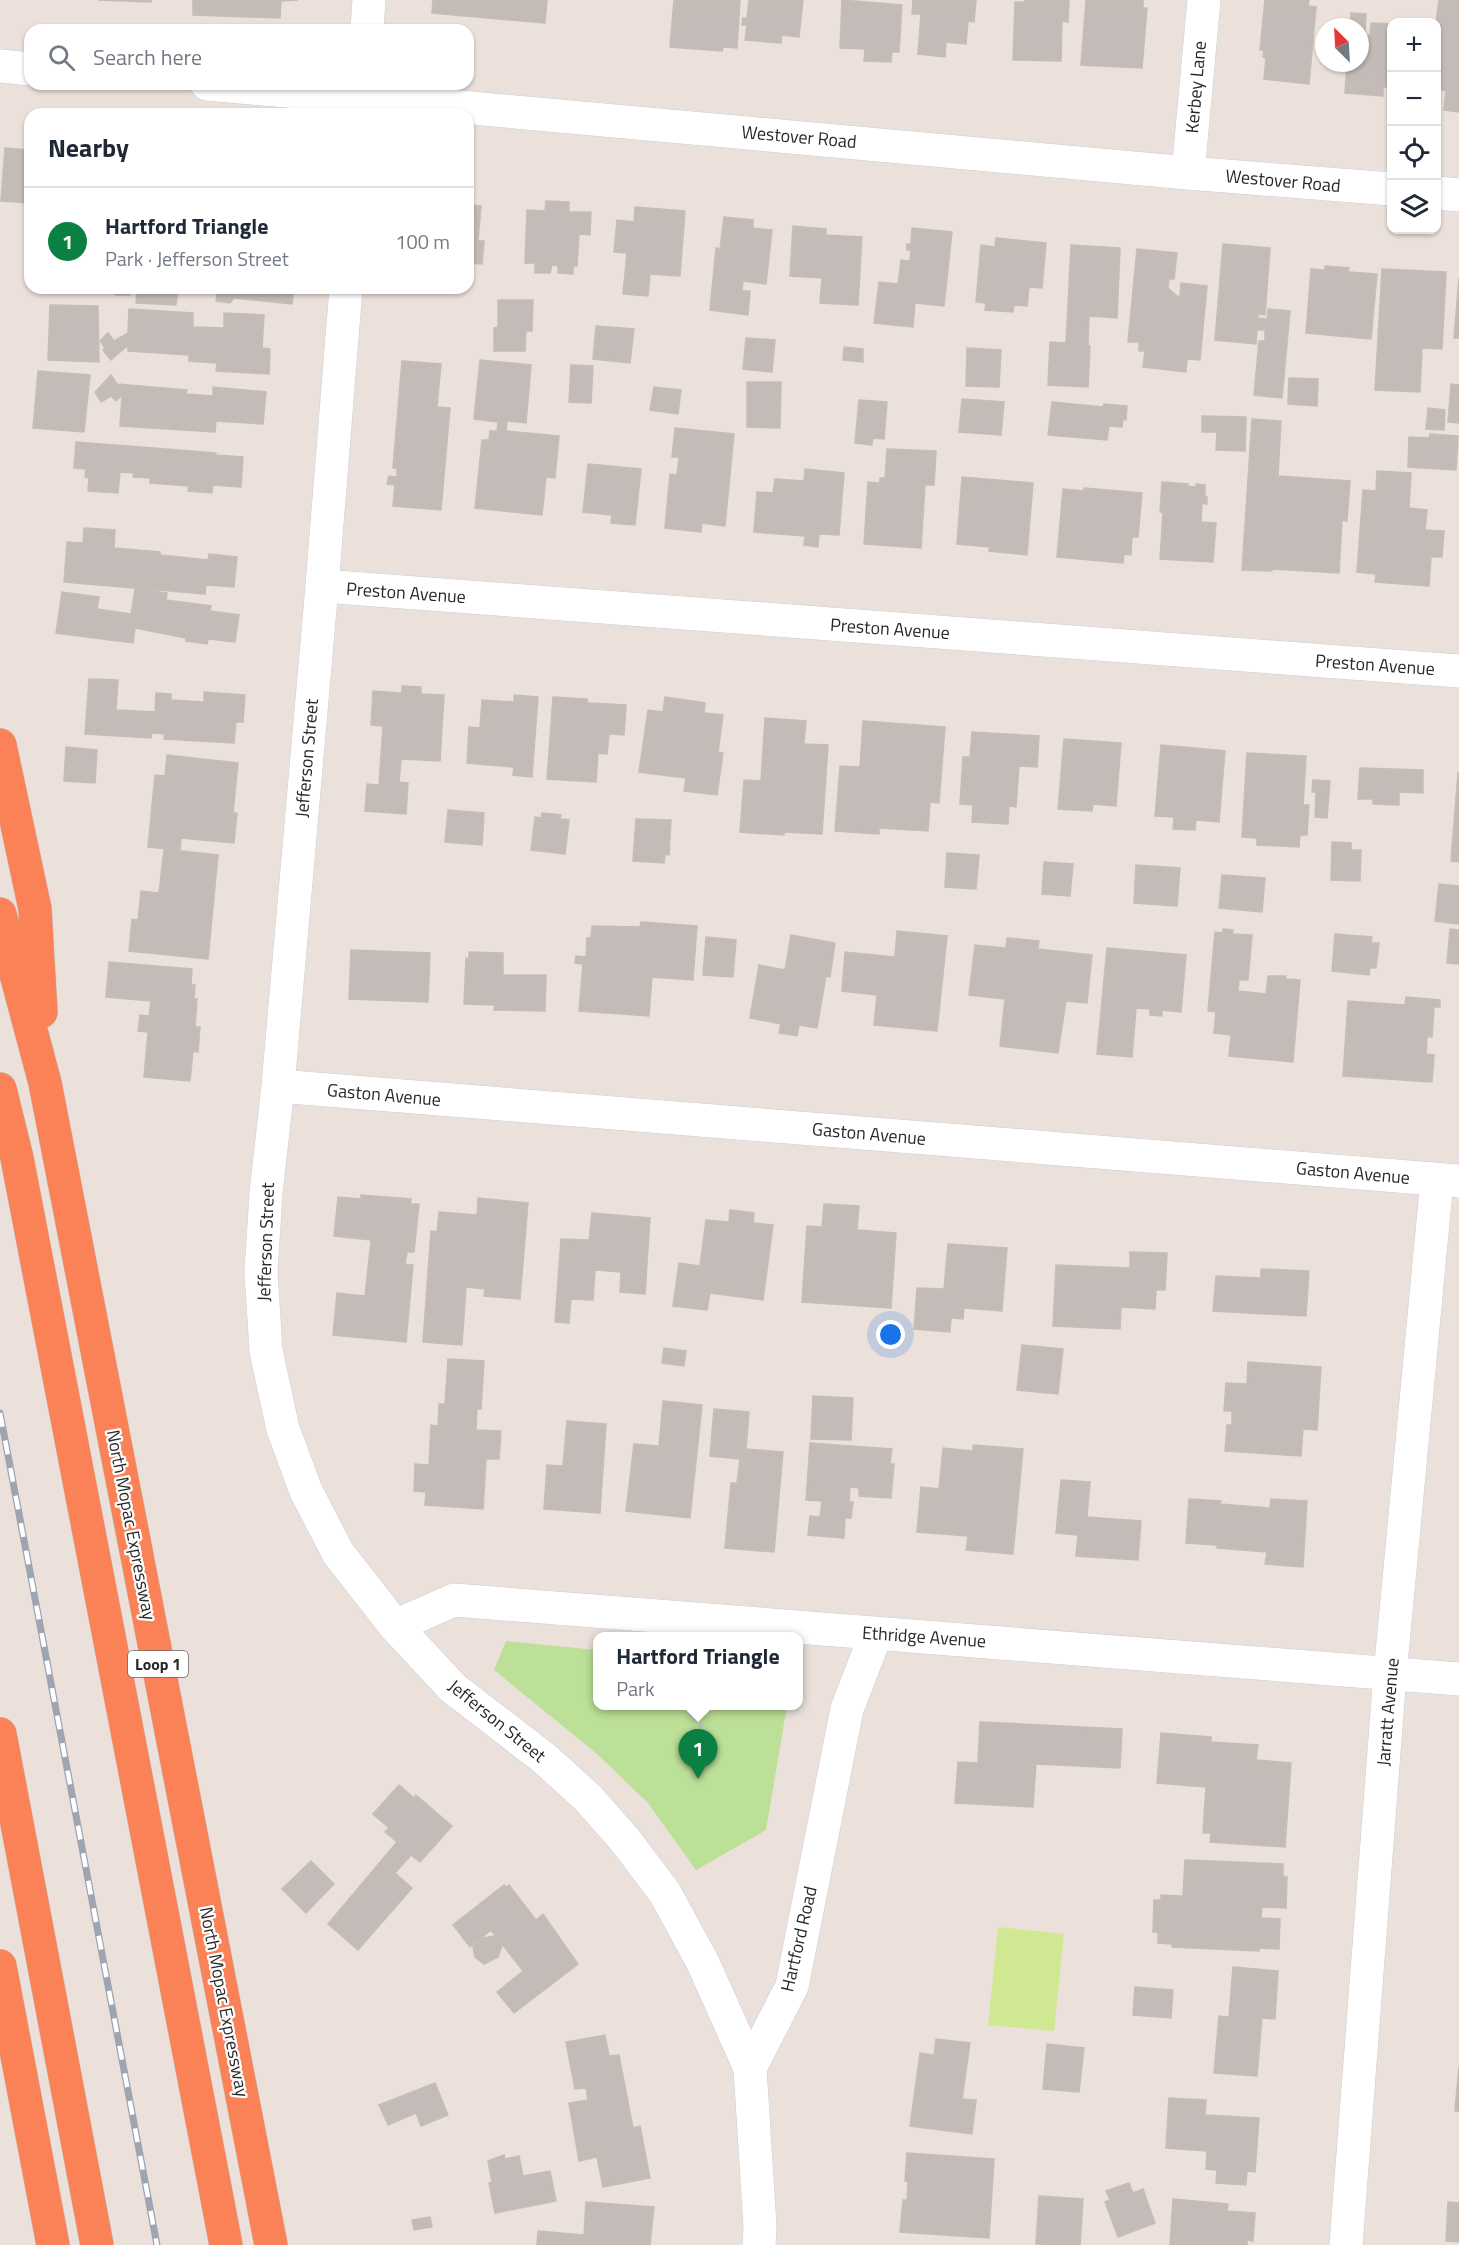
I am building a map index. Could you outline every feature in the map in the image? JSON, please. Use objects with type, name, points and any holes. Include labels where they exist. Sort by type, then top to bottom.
[{"type":"highway","points":[[0,745],[35,909],[45,1083]]},
{"type":"highway","name":"North Mopac Expressway","points":[[0,914],[45,1083],[272,2245]]},
{"type":"highway","points":[[0,1089],[17,1158],[226,2245]]},
{"type":"highway","points":[[0,1734],[97,2245]]},
{"type":"highway","points":[[0,1966],[53,2245]]},
{"type":"street","points":[[367,24],[369,0]]},
{"type":"street","name":"Kerbey Lane","points":[[1188,173],[1204,0]]},
{"type":"street","points":[[0,66],[24,68]]},
{"type":"street","name":"Westover Road","points":[[273,90],[471,108]]},
{"type":"street","name":"Westover Road","points":[[474,108],[1188,173],[1387,189]]},
{"type":"street","points":[[1441,193],[1459,195]]},
{"type":"street","name":"Jefferson Street","points":[[346,294],[278,1086],[266,1192],[261,1272],[268,1362],[283,1429],[306,1491],[338,1553],[395,1626],[453,1688],[545,1760],[588,1798],[625,1840],[665,1893],[703,1963],[750,2068]]},
{"type":"street","name":"Preston Avenue","points":[[322,586],[1459,671]]},
{"type":"street","name":"Gaston Avenue","points":[[278,1086],[1448,1180]]},
{"type":"street","name":"Jarratt Avenue","points":[[1347,2245],[1390,1674],[1448,1180]]},
{"type":"street","name":"Ethridge Avenue","points":[[395,1626],[454,1600],[1459,1680]]},
{"type":"street","name":"Hartford Road","points":[[750,2068],[792,1986],[847,1708],[876,1634]]},
{"type":"street","points":[[750,2068],[760,2226],[759,2245]]},
{"type":"path","points":[[690,1710],[702,1724],[707,1736],[705,1744],[692,1759]]},
{"type":"green space","points":[[506,1641],[593,1650],[593,1710],[786,1710],[766,1830],[696,1870],[648,1803],[597,1754],[494,1670]]},
{"type":"green space","points":[[998,1927],[1064,1934],[1054,2031],[988,2025]]},
{"type":"building","points":[[98,0],[151,0],[151,2]]},
{"type":"building","points":[[193,0],[298,0],[281,1],[280,18],[193,15]]},
{"type":"building","points":[[433,0],[547,0],[545,23],[432,13]]},
{"type":"building","points":[[674,0],[740,0],[737,48],[723,47],[722,51],[670,47]]},
{"type":"building","points":[[749,0],[803,0],[799,37],[782,35],[781,43],[745,40],[747,25],[742,25],[743,18],[747,18]]},
{"type":"building","points":[[842,0],[902,5],[899,52],[892,52],[891,62],[864,61],[865,49],[840,48]]},
{"type":"building","points":[[913,0],[976,0],[974,22],[968,21],[966,44],[946,42],[945,57],[918,54],[921,14],[912,14]]},
{"type":"building","points":[[1025,0],[1069,0],[1068,22],[1062,21],[1061,61],[1013,60],[1015,2],[1025,2]]},
{"type":"building","points":[[1086,0],[1143,0],[1143,8],[1147,8],[1142,68],[1081,65]]},
{"type":"building","points":[[1265,0],[1309,0],[1308,6],[1316,7],[1309,84],[1264,79],[1266,58],[1263,57],[1264,50],[1260,50]]},
{"type":"building","points":[[1439,0],[1459,0],[1459,112],[1444,110],[1446,91],[1441,89],[1441,18],[1437,18]]},
{"type":"building","points":[[1351,13],[1366,14],[1366,18],[1351,18]]},
{"type":"building","points":[[1371,23],[1387,24],[1387,87],[1383,87],[1383,96],[1345,93],[1346,72],[1369,72]]},
{"type":"building","points":[[5,148],[24,150],[24,203],[1,201]]},
{"type":"building","points":[[546,201],[569,202],[569,212],[591,212],[590,235],[579,234],[577,266],[573,266],[573,274],[558,273],[558,266],[552,265],[550,273],[535,273],[535,263],[525,263],[527,210],[545,211]]},
{"type":"building","points":[[474,205],[481,206],[478,241],[484,241],[482,264],[474,263]]},
{"type":"building","points":[[635,207],[685,211],[680,276],[650,274],[648,296],[623,294],[627,253],[614,252],[617,220],[634,222]]},
{"type":"building","points":[[724,217],[753,220],[753,228],[772,230],[766,284],[743,281],[742,291],[750,291],[748,315],[710,310],[716,248],[720,249]]},
{"type":"building","points":[[793,226],[826,229],[826,235],[862,237],[858,305],[820,303],[822,278],[790,276]]},
{"type":"building","points":[[912,228],[952,232],[944,306],[915,303],[913,327],[874,323],[879,282],[898,284],[901,260],[910,261],[911,250],[907,250],[907,244],[911,244]]},
{"type":"building","points":[[996,238],[1046,243],[1042,288],[1029,287],[1027,306],[1014,305],[1013,312],[985,310],[986,303],[976,302],[981,245],[995,247]]},
{"type":"building","points":[[1223,244],[1270,248],[1265,315],[1258,314],[1258,318],[1267,319],[1268,309],[1290,311],[1282,398],[1254,395],[1259,341],[1265,341],[1265,330],[1257,330],[1256,344],[1215,340]]},
{"type":"building","points":[[1071,245],[1120,248],[1117,318],[1089,316],[1088,387],[1048,385],[1050,342],[1066,343]]},
{"type":"building","points":[[1137,249],[1177,253],[1174,279],[1169,279],[1168,288],[1177,296],[1180,297],[1181,283],[1207,286],[1200,360],[1187,359],[1186,372],[1143,367],[1145,351],[1139,351],[1139,342],[1128,342]]},
{"type":"building","points":[[1325,266],[1349,268],[1348,272],[1377,274],[1371,339],[1306,333],[1311,269],[1325,270]]},
{"type":"building","points":[[1382,269],[1446,272],[1442,349],[1422,348],[1420,392],[1375,390]]},
{"type":"building","points":[[1459,278],[1459,338],[1454,338]]},
{"type":"building","points":[[137,294],[177,294],[176,305],[136,303]]},
{"type":"building","points":[[217,294],[293,294],[292,304],[234,298],[230,303],[216,301]]},
{"type":"building","points":[[498,300],[533,300],[532,331],[526,331],[525,351],[494,351],[494,328],[498,327]]},
{"type":"building","points":[[50,305],[98,306],[99,362],[48,360]]},
{"type":"building","points":[[129,309],[193,313],[193,327],[224,328],[224,313],[264,315],[262,348],[270,349],[269,374],[216,371],[217,363],[189,361],[189,355],[128,351],[128,347],[111,360],[103,350],[105,348],[100,341],[108,333],[114,341],[128,333]]},
{"type":"building","points":[[596,326],[634,329],[630,363],[593,359]]},
{"type":"building","points":[[746,338],[775,340],[772,372],[743,369]]},
{"type":"building","points":[[844,347],[863,349],[863,362],[843,360]]},
{"type":"building","points":[[967,348],[1001,350],[999,387],[966,386]]},
{"type":"building","points":[[480,360],[531,365],[526,423],[507,421],[506,431],[559,436],[555,478],[546,477],[542,515],[475,508],[482,440],[489,440],[490,431],[497,431],[498,422],[474,419]]},
{"type":"building","points":[[402,361],[441,364],[437,407],[450,408],[441,510],[393,506],[395,485],[387,484],[389,476],[397,477],[397,468],[393,468]]},
{"type":"building","points":[[571,365],[593,366],[591,403],[569,402]]},
{"type":"building","points":[[38,371],[90,375],[84,432],[33,428]]},
{"type":"building","points":[[111,375],[117,384],[187,390],[186,394],[213,396],[213,387],[266,392],[263,424],[216,421],[215,432],[120,426],[122,395],[116,401],[111,396],[101,402],[95,392]]},
{"type":"building","points":[[1289,378],[1318,379],[1317,406],[1288,404]]},
{"type":"building","points":[[747,382],[781,382],[780,428],[747,427]]},
{"type":"building","points":[[1451,384],[1459,385],[1459,423],[1448,422]]},
{"type":"building","points":[[654,387],[681,390],[678,414],[650,410]]},
{"type":"building","points":[[962,399],[1004,402],[1001,435],[959,432]]},
{"type":"building","points":[[859,400],[887,402],[884,439],[873,438],[872,445],[855,443]]},
{"type":"building","points":[[1052,402],[1103,407],[1104,404],[1127,406],[1126,420],[1123,419],[1122,427],[1109,426],[1107,440],[1048,435]]},
{"type":"building","points":[[1428,408],[1445,410],[1444,430],[1426,429]]},
{"type":"building","points":[[1202,416],[1246,417],[1245,451],[1216,450],[1217,432],[1202,432]]},
{"type":"building","points":[[1252,419],[1281,421],[1278,476],[1350,481],[1347,521],[1342,520],[1339,573],[1272,569],[1272,571],[1242,570]]},
{"type":"building","points":[[675,428],[734,434],[725,526],[702,523],[701,532],[665,528],[670,474],[677,475],[679,457],[672,457]]},
{"type":"building","points":[[1430,434],[1458,436],[1456,470],[1408,467],[1409,437],[1429,438]]},
{"type":"building","points":[[76,442],[243,457],[241,487],[213,485],[212,493],[188,491],[189,486],[150,483],[150,478],[133,477],[134,473],[120,472],[118,493],[88,491],[89,478],[85,477],[86,469],[74,468]]},
{"type":"building","points":[[887,449],[936,451],[934,485],[925,485],[921,548],[864,544],[868,482],[880,483],[880,478],[885,478]]},
{"type":"building","points":[[588,464],[641,469],[635,525],[611,523],[612,515],[583,512]]},
{"type":"building","points":[[805,469],[844,473],[839,535],[819,534],[818,547],[804,545],[805,536],[754,532],[757,492],[773,493],[775,479],[804,481]]},
{"type":"building","points":[[1377,471],[1411,473],[1409,508],[1427,510],[1425,530],[1444,531],[1442,557],[1431,557],[1429,586],[1375,582],[1376,574],[1357,572],[1363,490],[1376,491]]},
{"type":"building","points":[[962,477],[1033,483],[1027,555],[989,551],[990,547],[957,544]]},
{"type":"building","points":[[1162,482],[1188,484],[1187,486],[1196,487],[1196,484],[1205,485],[1207,504],[1202,503],[1201,522],[1216,523],[1213,562],[1160,559]]},
{"type":"building","points":[[1084,488],[1142,493],[1138,537],[1132,537],[1131,555],[1124,554],[1123,563],[1057,557],[1063,489],[1084,491]]},
{"type":"building","points":[[84,528],[115,530],[114,548],[160,552],[160,555],[208,560],[209,554],[237,557],[234,587],[206,585],[205,594],[64,582],[67,542],[83,543]]},
{"type":"building","points":[[135,589],[167,593],[166,600],[211,606],[210,611],[239,615],[235,642],[208,639],[207,644],[135,628],[133,643],[56,633],[62,592],[99,597],[97,609],[131,614]]},
{"type":"building","points":[[89,679],[118,680],[116,710],[155,712],[156,693],[171,694],[171,700],[204,702],[204,692],[245,695],[243,722],[236,722],[234,743],[164,739],[165,734],[151,733],[151,738],[85,734]]},
{"type":"building","points":[[402,686],[421,687],[421,694],[444,695],[440,761],[401,759],[399,782],[408,783],[406,814],[365,811],[367,784],[379,785],[383,726],[371,725],[373,691],[402,693]]},
{"type":"building","points":[[514,695],[538,697],[532,777],[513,775],[514,767],[467,763],[469,727],[480,728],[482,700],[514,702]]},
{"type":"building","points":[[553,697],[587,699],[588,703],[626,705],[624,735],[609,734],[607,754],[598,753],[596,782],[547,779]]},
{"type":"building","points":[[665,697],[705,703],[704,713],[723,715],[718,752],[723,753],[717,795],[684,791],[686,778],[639,772],[648,710],[663,712]]},
{"type":"building","points":[[765,718],[806,721],[804,744],[828,745],[822,834],[784,832],[784,835],[740,832],[744,780],[761,781]]},
{"type":"building","points":[[863,721],[945,727],[939,803],[930,802],[928,831],[879,828],[879,834],[835,831],[840,766],[860,767]]},
{"type":"building","points":[[972,732],[1039,736],[1037,767],[1019,766],[1016,807],[1009,806],[1008,824],[972,822],[973,805],[960,804],[963,757],[970,757]]},
{"type":"building","points":[[1064,739],[1121,743],[1116,806],[1093,804],[1092,811],[1058,809]]},
{"type":"building","points":[[1161,745],[1225,751],[1219,822],[1196,820],[1195,830],[1173,829],[1174,817],[1155,816]]},
{"type":"building","points":[[66,747],[97,750],[95,783],[64,781]]},
{"type":"building","points":[[1247,753],[1306,756],[1303,805],[1309,805],[1307,835],[1300,835],[1299,847],[1257,845],[1257,838],[1242,837]]},
{"type":"building","points":[[167,755],[238,763],[233,813],[237,813],[234,843],[181,838],[180,850],[148,847],[155,775],[165,776]]},
{"type":"building","points":[[1360,768],[1423,770],[1423,793],[1399,792],[1399,805],[1373,804],[1373,799],[1358,799]]},
{"type":"building","points":[[1459,773],[1459,862],[1451,861]]},
{"type":"building","points":[[1313,780],[1330,781],[1327,818],[1315,817],[1316,792],[1312,792]]},
{"type":"building","points":[[448,810],[484,813],[482,845],[445,842]]},
{"type":"building","points":[[542,813],[561,815],[560,819],[569,820],[565,854],[531,850],[535,817],[541,818]]},
{"type":"building","points":[[636,819],[671,820],[669,855],[665,854],[664,863],[633,861]]},
{"type":"building","points":[[1332,842],[1351,843],[1351,850],[1361,850],[1360,881],[1331,880]]},
{"type":"building","points":[[164,849],[218,855],[208,959],[129,951],[132,919],[138,920],[141,891],[159,893]]},
{"type":"building","points":[[947,853],[979,855],[976,889],[945,887]]},
{"type":"building","points":[[1044,862],[1073,864],[1070,896],[1042,894]]},
{"type":"building","points":[[1136,865],[1180,868],[1177,906],[1134,903]]},
{"type":"building","points":[[1222,875],[1265,878],[1262,912],[1219,908]]},
{"type":"building","points":[[1439,884],[1459,886],[1459,924],[1435,921]]},
{"type":"building","points":[[641,922],[697,926],[693,980],[652,977],[649,1016],[579,1011],[583,964],[575,963],[576,956],[586,957],[587,938],[591,938],[592,926],[640,927]]},
{"type":"building","points":[[1223,929],[1233,930],[1233,934],[1252,935],[1248,980],[1239,980],[1238,991],[1266,994],[1268,976],[1286,976],[1285,979],[1300,980],[1293,1062],[1229,1056],[1231,1035],[1214,1033],[1216,1012],[1208,1011],[1215,932],[1223,933]]},
{"type":"building","points":[[1450,929],[1459,930],[1459,964],[1447,963]]},
{"type":"building","points":[[897,931],[947,936],[937,1031],[874,1025],[877,995],[842,991],[845,952],[895,957]]},
{"type":"building","points":[[1335,934],[1372,937],[1371,943],[1379,943],[1376,968],[1370,968],[1369,975],[1332,971]]},
{"type":"building","points":[[791,935],[835,943],[830,977],[826,976],[817,1028],[799,1025],[797,1036],[779,1033],[781,1024],[750,1018],[759,965],[785,970]]},
{"type":"building","points":[[706,937],[736,940],[733,977],[703,975]]},
{"type":"building","points":[[1007,938],[1039,941],[1038,949],[1092,955],[1087,1003],[1066,1001],[1058,1053],[1000,1046],[1005,999],[969,995],[975,945],[1006,948]]},
{"type":"building","points":[[1107,948],[1186,955],[1181,1012],[1162,1010],[1162,1016],[1150,1015],[1150,1009],[1136,1008],[1132,1057],[1097,1054]]},
{"type":"building","points":[[351,950],[430,953],[428,1002],[349,999]]},
{"type":"building","points":[[469,952],[503,953],[503,975],[546,975],[545,1011],[494,1010],[495,1005],[464,1004],[466,958],[469,959]]},
{"type":"building","points":[[109,962],[192,969],[191,985],[195,985],[194,999],[197,999],[195,1027],[200,1027],[198,1052],[193,1051],[190,1081],[144,1077],[148,1032],[138,1031],[140,1015],[149,1016],[151,1001],[106,997]]},
{"type":"building","points":[[1406,997],[1440,1000],[1440,1007],[1434,1007],[1432,1037],[1427,1037],[1426,1054],[1434,1055],[1432,1082],[1343,1076],[1348,1001],[1405,1005]]},
{"type":"building","points":[[361,1195],[411,1199],[410,1204],[419,1204],[414,1252],[407,1252],[405,1264],[413,1265],[406,1342],[333,1335],[337,1293],[365,1296],[371,1240],[334,1236],[338,1197],[361,1199]]},
{"type":"building","points":[[478,1198],[528,1203],[520,1299],[484,1296],[485,1289],[466,1287],[462,1345],[423,1342],[431,1231],[437,1232],[439,1212],[477,1215]]},
{"type":"building","points":[[824,1204],[859,1206],[857,1230],[896,1233],[891,1308],[802,1302],[807,1226],[822,1227]]},
{"type":"building","points":[[730,1210],[754,1213],[753,1223],[773,1225],[763,1300],[710,1293],[707,1310],[673,1306],[679,1263],[700,1266],[706,1220],[729,1222]]},
{"type":"building","points":[[592,1213],[650,1218],[645,1294],[620,1292],[621,1272],[595,1270],[593,1300],[571,1299],[569,1323],[555,1322],[561,1239],[589,1240]]},
{"type":"building","points":[[948,1244],[1007,1248],[1002,1311],[964,1308],[963,1319],[951,1318],[950,1332],[914,1329],[917,1288],[944,1289]]},
{"type":"building","points":[[1130,1252],[1167,1253],[1165,1290],[1156,1290],[1155,1309],[1121,1307],[1120,1329],[1053,1326],[1056,1265],[1130,1268]]},
{"type":"building","points":[[1261,1269],[1309,1271],[1306,1316],[1213,1311],[1216,1276],[1261,1278]]},
{"type":"building","points":[[1022,1345],[1063,1349],[1058,1394],[1017,1390]]},
{"type":"building","points":[[664,1348],[686,1351],[684,1366],[662,1363]]},
{"type":"building","points":[[448,1359],[484,1361],[481,1409],[477,1409],[476,1430],[501,1431],[499,1459],[486,1459],[483,1509],[425,1505],[426,1492],[414,1491],[415,1464],[429,1465],[431,1425],[438,1426],[439,1404],[445,1404]]},
{"type":"building","points":[[1248,1362],[1321,1367],[1317,1430],[1303,1429],[1301,1456],[1225,1451],[1227,1425],[1232,1425],[1232,1411],[1224,1411],[1226,1383],[1247,1384]]},
{"type":"building","points":[[813,1396],[853,1398],[851,1440],[811,1439]]},
{"type":"building","points":[[663,1401],[702,1405],[690,1518],[626,1511],[634,1444],[659,1446]]},
{"type":"building","points":[[714,1409],[749,1412],[746,1449],[783,1452],[774,1552],[725,1548],[731,1483],[737,1483],[740,1459],[710,1456]]},
{"type":"building","points":[[567,1421],[606,1424],[600,1513],[544,1509],[547,1465],[563,1466]]},
{"type":"building","points":[[810,1443],[892,1449],[890,1464],[894,1464],[891,1498],[859,1496],[859,1488],[850,1487],[849,1502],[853,1502],[851,1518],[845,1518],[844,1538],[808,1535],[810,1516],[820,1517],[822,1501],[806,1500]]},
{"type":"building","points":[[973,1445],[1023,1449],[1013,1554],[966,1550],[968,1536],[917,1532],[921,1487],[939,1489],[943,1448],[973,1451]]},
{"type":"building","points":[[1061,1480],[1090,1482],[1087,1517],[1141,1521],[1138,1560],[1076,1556],[1078,1535],[1056,1533]]},
{"type":"building","points":[[1189,1499],[1270,1508],[1271,1499],[1307,1501],[1303,1567],[1265,1564],[1267,1552],[1186,1543]]},
{"type":"building","points":[[980,1722],[1122,1729],[1120,1768],[1036,1764],[1033,1807],[955,1803],[958,1762],[978,1763]]},
{"type":"building","points":[[1161,1733],[1211,1737],[1211,1742],[1258,1745],[1256,1760],[1291,1763],[1285,1847],[1210,1842],[1211,1833],[1203,1833],[1206,1787],[1157,1783]]},
{"type":"building","points":[[399,1785],[414,1798],[416,1795],[452,1826],[420,1862],[411,1855],[395,1873],[412,1888],[358,1950],[328,1924],[397,1842],[385,1832],[389,1828],[373,1814]]},
{"type":"building","points":[[1185,1860],[1283,1864],[1283,1877],[1287,1877],[1286,1908],[1262,1907],[1261,1918],[1280,1919],[1279,1949],[1259,1948],[1259,1951],[1172,1947],[1172,1944],[1158,1943],[1158,1932],[1153,1932],[1154,1900],[1161,1900],[1161,1895],[1183,1896]]},
{"type":"building","points":[[311,1861],[334,1884],[306,1913],[282,1889]]},
{"type":"building","points":[[504,1885],[506,1887],[509,1885],[536,1920],[543,1914],[578,1964],[514,2013],[497,1992],[523,1971],[491,1930],[470,1947],[453,1925]]},
{"type":"building","points":[[494,1936],[502,1946],[498,1957],[484,1964],[475,1957],[473,1947],[483,1938]]},
{"type":"building","points":[[1233,1967],[1278,1971],[1275,2019],[1262,2018],[1257,2076],[1214,2073],[1219,2016],[1229,2017]]},
{"type":"building","points":[[1135,1987],[1173,1990],[1171,2018],[1133,2015]]},
{"type":"building","points":[[605,2035],[609,2056],[619,2055],[633,2128],[640,2126],[650,2178],[603,2187],[597,2157],[579,2161],[569,2103],[588,2100],[586,2088],[575,2089],[566,2042]]},
{"type":"building","points":[[936,2039],[970,2043],[962,2099],[976,2100],[972,2134],[910,2126],[920,2053],[934,2055]]},
{"type":"building","points":[[1047,2044],[1084,2048],[1079,2092],[1043,2089]]},
{"type":"building","points":[[1459,2066],[1459,2111],[1455,2111]]},
{"type":"building","points":[[435,2083],[448,2115],[421,2126],[416,2113],[388,2125],[379,2105]]},
{"type":"building","points":[[1169,2098],[1206,2100],[1205,2115],[1259,2118],[1255,2172],[1247,2171],[1246,2185],[1216,2183],[1217,2170],[1206,2169],[1207,2151],[1166,2148]]},
{"type":"building","points":[[907,2153],[994,2159],[989,2238],[900,2232],[903,2200],[907,2200],[908,2182],[905,2181]]},
{"type":"building","points":[[504,2155],[505,2159],[519,2156],[523,2176],[550,2171],[556,2201],[495,2213],[489,2183],[492,2182],[488,2161]]},
{"type":"building","points":[[1129,2183],[1133,2193],[1143,2189],[1155,2223],[1118,2237],[1105,2202],[1110,2200],[1106,2191]]},
{"type":"building","points":[[1039,2196],[1083,2199],[1080,2245],[1036,2244]]},
{"type":"building","points":[[1173,2199],[1228,2204],[1227,2211],[1255,2213],[1253,2241],[1247,2240],[1247,2245],[1170,2245]]},
{"type":"building","points":[[586,2202],[654,2207],[650,2245],[537,2245],[538,2231],[584,2235]]},
{"type":"building","points":[[1448,2202],[1459,2203],[1459,2242],[1446,2241]]},
{"type":"building","points":[[430,2217],[432,2227],[414,2230],[412,2220]]},
{"type":"railway","points":[[0,1413],[157,2245]]},
{"type":"place","name":"Hartford Triangle","points":[[698,1779]]}]
